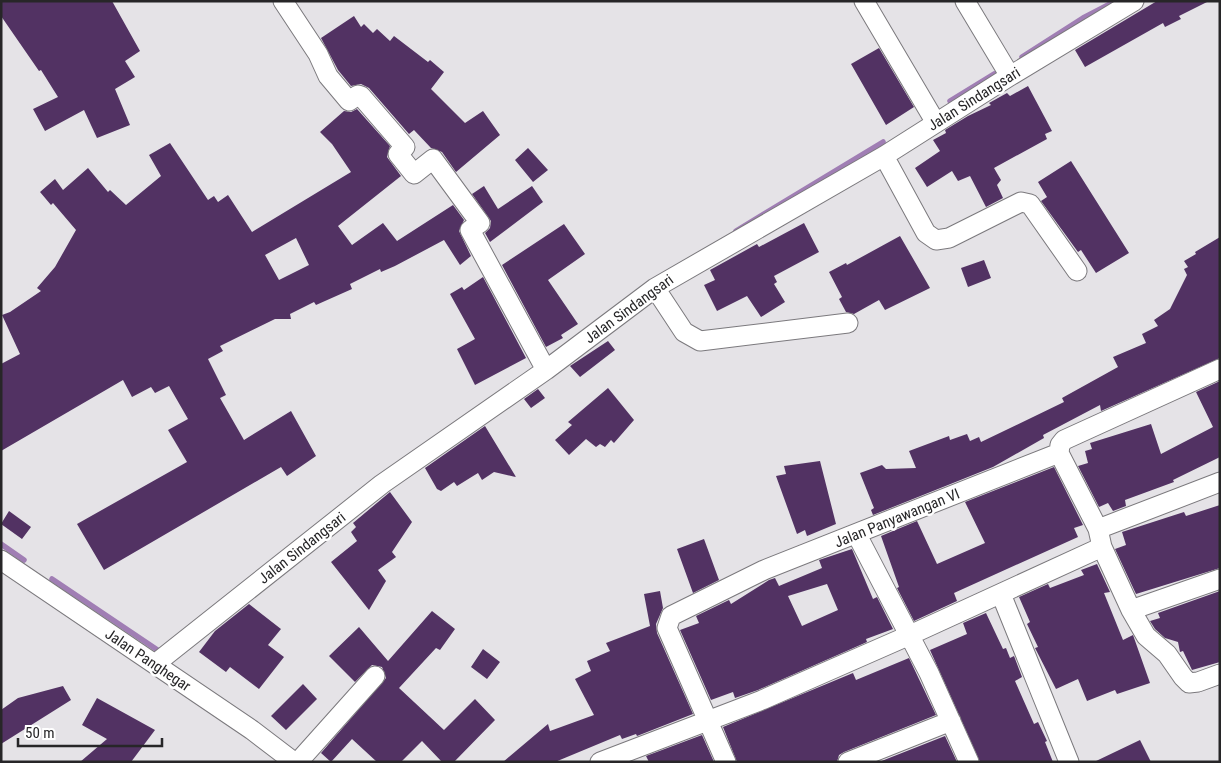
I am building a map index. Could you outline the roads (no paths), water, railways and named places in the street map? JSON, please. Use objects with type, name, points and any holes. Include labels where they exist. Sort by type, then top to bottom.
[{"type":"street","points":[[283,1],[318,54],[328,76],[350,100],[357,95],[361,96],[399,138],[405,146],[398,154],[414,174],[433,159],[480,223],[470,230],[546,370]]},
{"type":"street","points":[[864,1],[936,122]]},
{"type":"street","points":[[965,1],[1010,76]]},
{"type":"street","name":"Jalan Sindangsari","points":[[155,664],[382,484],[546,370],[655,288],[884,156],[1129,3]]},
{"type":"street","points":[[884,156],[926,233],[936,240],[950,238],[1021,202],[1030,204],[1077,271]]},
{"type":"street","points":[[655,288],[684,332],[700,341],[848,323]]},
{"type":"street","name":"Jalan Panyawangan VI","points":[[726,762],[667,628],[671,616],[764,570],[857,535],[1059,453],[1060,445],[1064,440],[1220,369]]},
{"type":"street","points":[[1059,453],[1100,538],[1131,610],[1146,636],[1168,654],[1182,677],[1189,683],[1198,682],[1220,674]]},
{"type":"street","points":[[600,762],[632,756],[707,720],[762,700],[1001,594],[1100,538],[1220,482]]},
{"type":"street","points":[[857,535],[910,635],[969,762]]},
{"type":"street","name":"Jalan Panghegar","points":[[1,560],[252,730],[294,762]]},
{"type":"street","points":[[1131,610],[1220,579]]},
{"type":"street","points":[[1001,594],[1069,762]]},
{"type":"street","points":[[298,762],[375,676]]},
{"type":"street","points":[[848,762],[951,721]]},
{"type":"waterway","points":[[1022,57],[1083,18],[1110,4]]},
{"type":"waterway","points":[[950,101],[994,74]]},
{"type":"waterway","points":[[736,231],[883,142]]},
{"type":"waterway","points":[[1,544],[24,560]]},
{"type":"waterway","points":[[52,579],[159,651],[164,650]]}]
